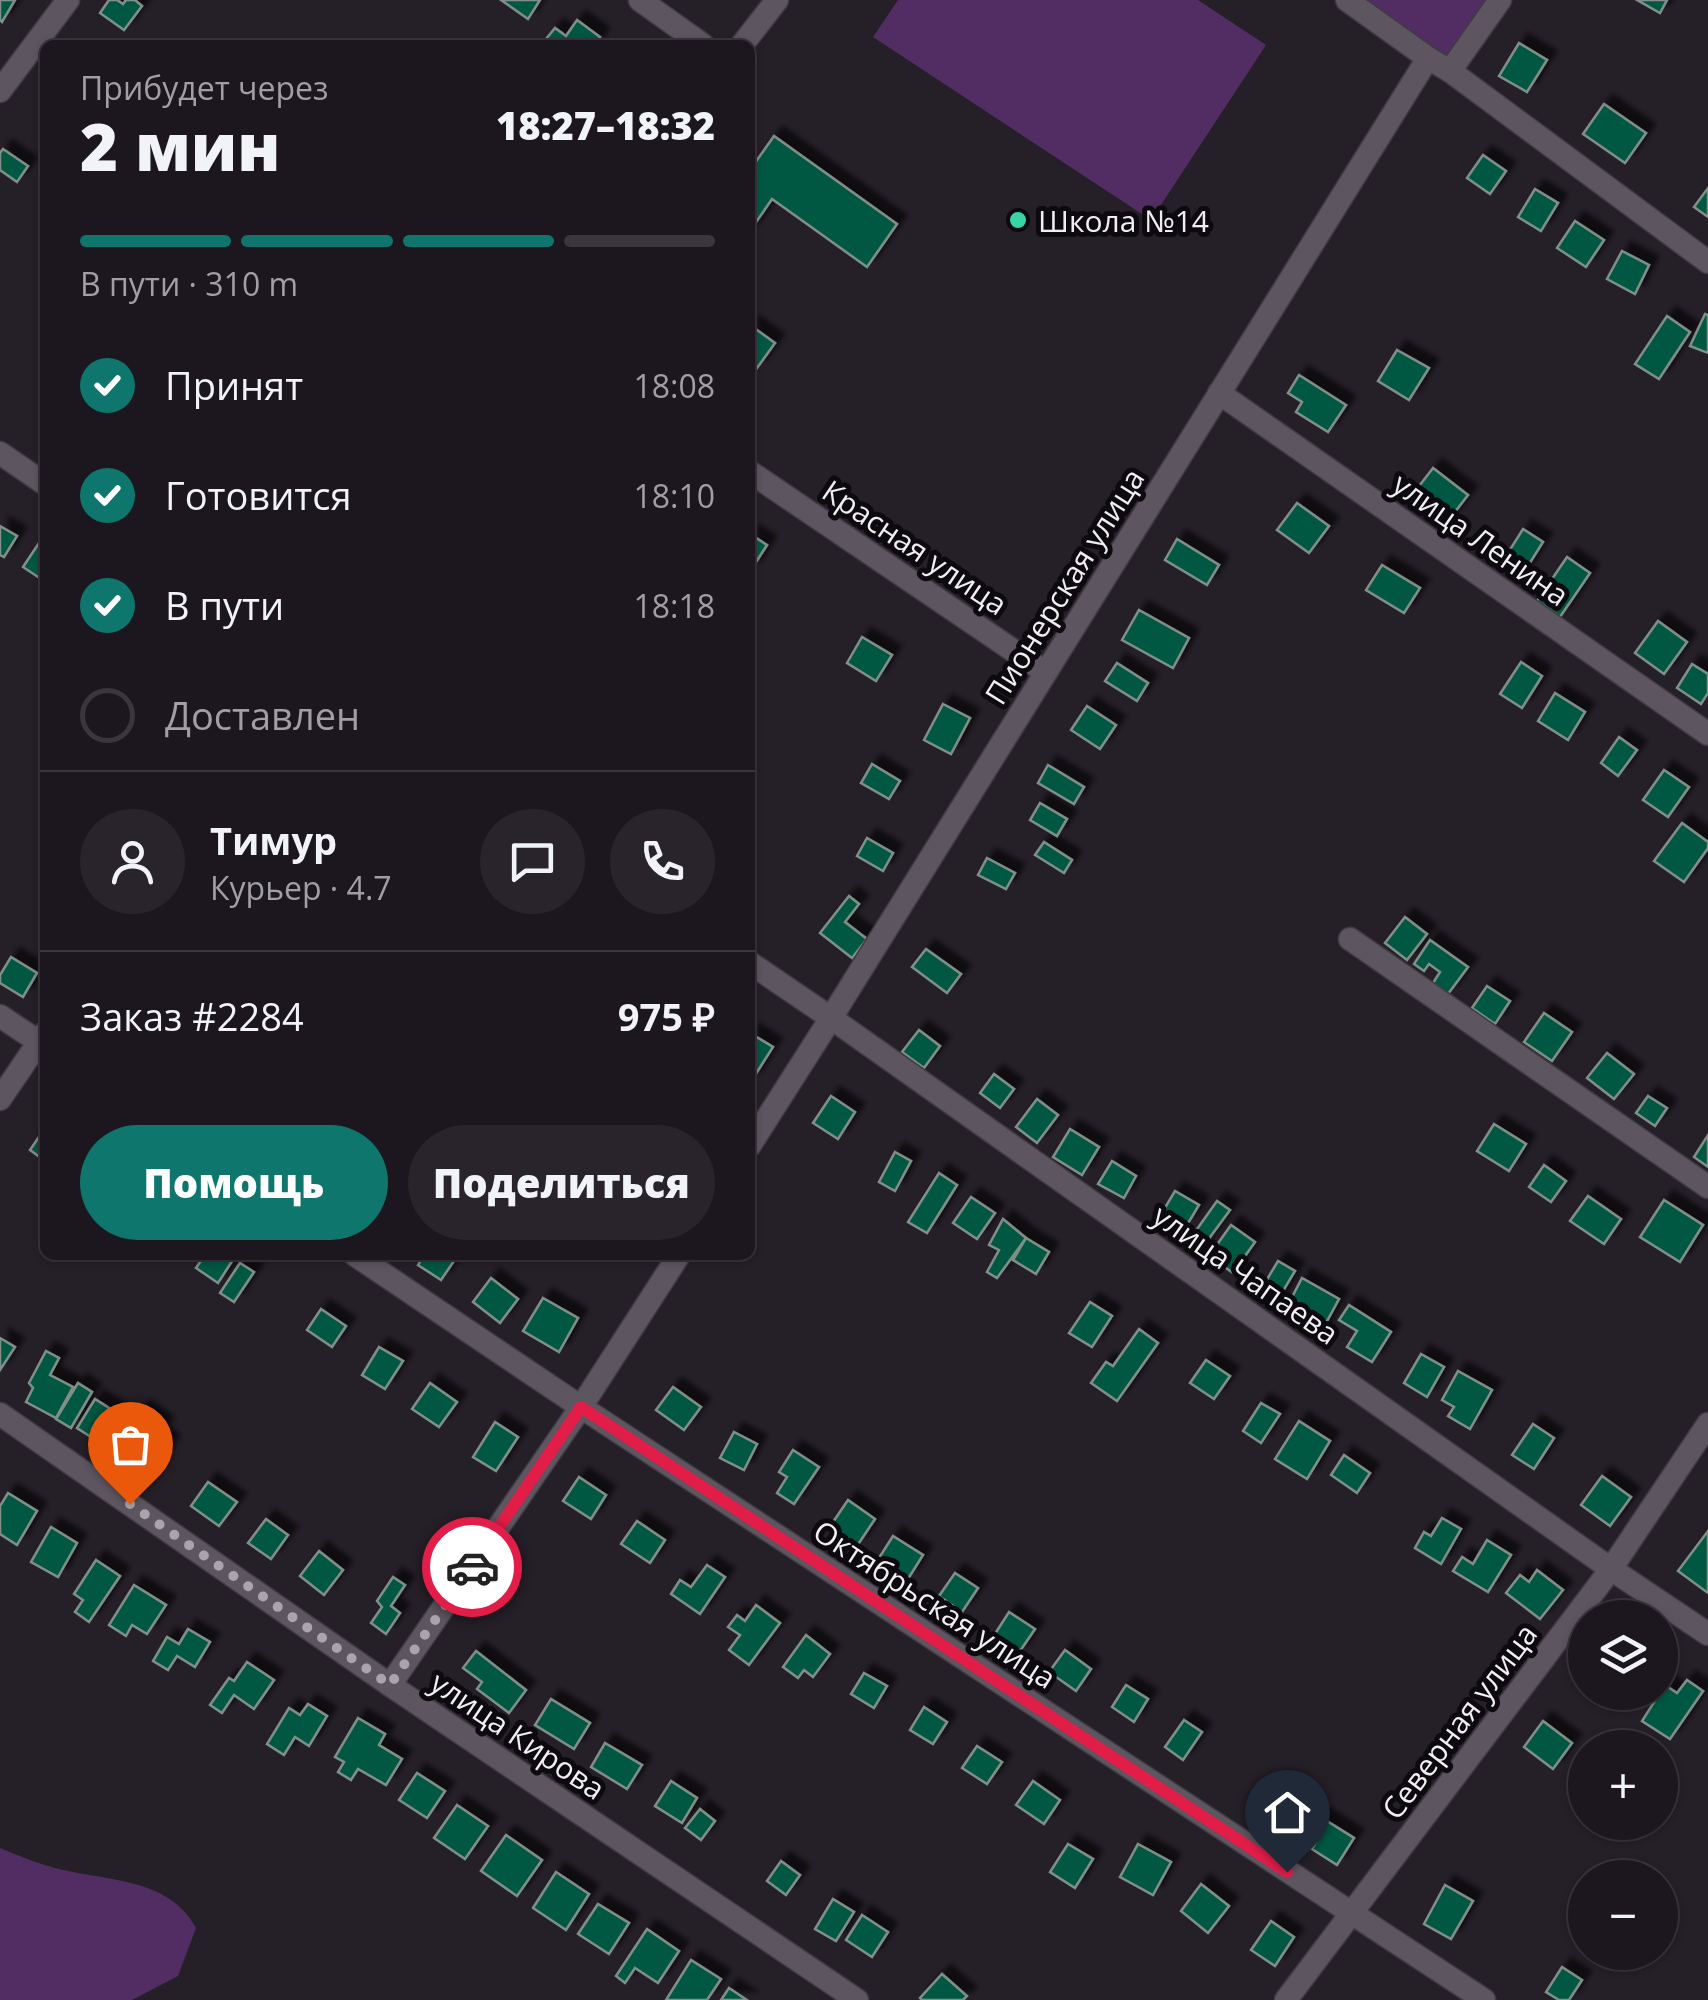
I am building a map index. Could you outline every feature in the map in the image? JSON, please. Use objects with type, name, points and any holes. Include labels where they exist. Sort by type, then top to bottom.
[{"type":"street","points":[[46,40],[68,0]]},
{"type":"street","points":[[640,0],[696,40]]},
{"type":"street","points":[[746,40],[777,0]]},
{"type":"street","points":[[1347,0],[1450,71],[1708,262]]},
{"type":"street","points":[[1450,71],[1500,0]]},
{"type":"street","points":[[0,91],[37,57]]},
{"type":"street","name":"Пионерская улица","points":[[755,1137],[1428,58]]},
{"type":"street","name":"улица Ленина","points":[[1219,393],[1708,734]]},
{"type":"street","points":[[0,453],[40,481]]},
{"type":"street","name":"Красная улица","points":[[755,475],[1046,672]]},
{"type":"street","points":[[1350,939],[1708,1187]]},
{"type":"street","name":"улица Чапаева","points":[[755,967],[1708,1634]]},
{"type":"street","points":[[0,1016],[40,1039]]},
{"type":"street","points":[[0,1099],[40,1045]]},
{"type":"street","name":"Октябрьская улица","points":[[362,1260],[1484,2000]]},
{"type":"street","points":[[390,1685],[581,1407],[676,1260]]},
{"type":"street","name":"улица Кирова","points":[[0,1414],[390,1685],[857,2000]]},
{"type":"street","name":"Северная улица","points":[[1286,2000],[1611,1569],[1708,1424]]},
{"type":"shaded area","points":[[898,0],[1198,0],[1266,45],[1151,220],[873,37]]},
{"type":"shaded area","points":[[1362,0],[1488,0],[1444,60]]},
{"type":"shaded area","points":[[0,1848],[59,1869],[136,1884],[170,1899],[196,1928],[178,1976],[132,2000],[0,2000]]},
{"type":"building","points":[[0,0],[15,0],[2,22],[0,20]]},
{"type":"building","points":[[109,0],[123,4],[135,0],[142,6],[124,30],[100,13]]},
{"type":"building","points":[[501,0],[540,0],[528,19]]},
{"type":"building","points":[[1637,0],[1667,0],[1660,13]]},
{"type":"building","points":[[577,20],[600,37],[546,39],[555,28],[566,36]]},
{"type":"building","points":[[1519,43],[1547,60],[1527,92],[1499,76]]},
{"type":"building","points":[[1604,104],[1646,133],[1625,163],[1583,134]]},
{"type":"building","points":[[774,136],[897,224],[867,267],[772,199],[755,224],[755,163]]},
{"type":"building","points":[[3,149],[28,166],[17,182],[0,170]]},
{"type":"building","points":[[1483,155],[1506,171],[1490,194],[1467,178]]},
{"type":"building","points":[[1708,188],[1708,217],[1694,207]]},
{"type":"building","points":[[1535,189],[1558,203],[1541,231],[1518,217]]},
{"type":"building","points":[[1575,221],[1604,240],[1586,267],[1557,248]]},
{"type":"building","points":[[1622,251],[1649,265],[1635,294],[1607,279]]},
{"type":"building","points":[[1705,314],[1708,315],[1708,353],[1690,346]]},
{"type":"building","points":[[1667,316],[1690,332],[1659,379],[1635,364]]},
{"type":"building","points":[[755,329],[775,343],[755,367]]},
{"type":"building","points":[[1397,350],[1429,368],[1409,400],[1378,381]]},
{"type":"building","points":[[1299,375],[1346,405],[1328,432],[1296,412],[1302,402],[1288,393]]},
{"type":"building","points":[[1433,468],[1468,495],[1448,521],[1413,494]]},
{"type":"building","points":[[1297,503],[1329,526],[1309,553],[1277,530]]},
{"type":"building","points":[[0,526],[17,536],[4,557],[0,555]]},
{"type":"building","points":[[1523,529],[1543,542],[1521,577],[1501,564]]},
{"type":"building","points":[[755,537],[767,545],[755,564]]},
{"type":"building","points":[[1177,539],[1219,565],[1207,585],[1165,560]]},
{"type":"building","points":[[40,542],[40,578],[23,567]]},
{"type":"building","points":[[1567,557],[1590,573],[1560,617],[1537,601]]},
{"type":"building","points":[[1382,565],[1420,588],[1404,613],[1366,590]]},
{"type":"building","points":[[1139,610],[1189,638],[1173,668],[1122,640]]},
{"type":"building","points":[[1658,621],[1687,642],[1664,674],[1635,653]]},
{"type":"building","points":[[862,637],[892,655],[876,681],[847,663]]},
{"type":"building","points":[[1521,662],[1542,676],[1522,708],[1500,694]]},
{"type":"building","points":[[1117,663],[1148,683],[1137,701],[1105,681]]},
{"type":"building","points":[[1692,664],[1708,674],[1708,693],[1701,704],[1677,688]]},
{"type":"building","points":[[1555,693],[1585,712],[1568,740],[1538,721]]},
{"type":"building","points":[[943,704],[970,718],[951,754],[924,740]]},
{"type":"building","points":[[1087,706],[1116,725],[1100,749],[1071,730]]},
{"type":"building","points":[[1619,737],[1637,750],[1618,776],[1601,763]]},
{"type":"building","points":[[872,764],[900,781],[889,799],[861,783]]},
{"type":"building","points":[[1048,765],[1084,787],[1074,804],[1038,783]]},
{"type":"building","points":[[1664,770],[1689,787],[1668,817],[1643,800]]},
{"type":"building","points":[[1040,803],[1067,819],[1057,836],[1030,820]]},
{"type":"building","points":[[1682,823],[1708,842],[1708,848],[1684,882],[1654,861]]},
{"type":"building","points":[[867,838],[893,853],[883,871],[857,856]]},
{"type":"building","points":[[1044,842],[1072,860],[1064,873],[1035,855]]},
{"type":"building","points":[[987,858],[1015,873],[1006,889],[978,875]]},
{"type":"building","points":[[849,896],[859,904],[845,922],[867,939],[852,958],[820,933]]},
{"type":"building","points":[[1405,917],[1427,934],[1407,960],[1385,943]]},
{"type":"building","points":[[1430,940],[1468,967],[1448,994],[1433,983],[1440,972],[1429,964],[1424,971],[1414,964]]},
{"type":"building","points":[[926,949],[961,974],[947,993],[912,967]]},
{"type":"building","points":[[11,957],[37,973],[23,997],[0,983],[0,975]]},
{"type":"building","points":[[1487,986],[1510,1001],[1495,1024],[1472,1008]]},
{"type":"building","points":[[1544,1013],[1572,1032],[1552,1061],[1524,1042]]},
{"type":"building","points":[[919,1030],[940,1046],[924,1068],[902,1052]]},
{"type":"building","points":[[755,1036],[773,1047],[755,1075]]},
{"type":"building","points":[[1607,1053],[1634,1074],[1614,1099],[1587,1078]]},
{"type":"building","points":[[994,1074],[1014,1089],[1000,1108],[980,1093]]},
{"type":"building","points":[[831,1096],[855,1112],[838,1139],[813,1123]]},
{"type":"building","points":[[1648,1096],[1667,1108],[1655,1126],[1636,1113]]},
{"type":"building","points":[[1037,1099],[1058,1115],[1037,1143],[1016,1127]]},
{"type":"building","points":[[1494,1124],[1526,1144],[1509,1171],[1477,1151]]},
{"type":"building","points":[[1070,1129],[1099,1147],[1082,1175],[1053,1157]]},
{"type":"building","points":[[40,1135],[40,1157],[30,1150]]},
{"type":"building","points":[[1708,1135],[1708,1167],[1694,1157]]},
{"type":"building","points":[[895,1152],[911,1161],[895,1191],[879,1182]]},
{"type":"building","points":[[1112,1161],[1136,1176],[1124,1198],[1098,1184]]},
{"type":"building","points":[[1544,1165],[1566,1181],[1551,1202],[1529,1187]]},
{"type":"building","points":[[939,1173],[957,1185],[927,1233],[908,1222]]},
{"type":"building","points":[[1175,1191],[1199,1205],[1187,1225],[1163,1211]]},
{"type":"building","points":[[1588,1196],[1621,1219],[1604,1244],[1570,1221]]},
{"type":"building","points":[[971,1197],[995,1213],[977,1239],[953,1223]]},
{"type":"building","points":[[1664,1200],[1703,1225],[1680,1262],[1640,1237]]},
{"type":"building","points":[[1217,1201],[1230,1210],[1202,1248],[1190,1239]]},
{"type":"building","points":[[1003,1219],[1026,1238],[997,1278],[987,1272],[999,1250],[989,1245]]},
{"type":"building","points":[[1231,1225],[1255,1242],[1233,1273],[1209,1256]]},
{"type":"building","points":[[1026,1238],[1049,1252],[1036,1274],[1013,1260]]},
{"type":"building","points":[[202,1260],[233,1260],[218,1283],[196,1268]]},
{"type":"building","points":[[421,1260],[455,1260],[441,1280],[418,1265]]},
{"type":"building","points":[[1278,1261],[1295,1271],[1277,1301],[1260,1291]]},
{"type":"building","points":[[240,1263],[254,1272],[234,1302],[220,1293]]},
{"type":"building","points":[[491,1278],[518,1299],[500,1323],[473,1302]]},
{"type":"building","points":[[1302,1278],[1339,1299],[1320,1334],[1291,1318],[1298,1305],[1290,1301]]},
{"type":"building","points":[[543,1298],[578,1318],[559,1352],[523,1331]]},
{"type":"building","points":[[1090,1302],[1112,1316],[1092,1347],[1069,1333]]},
{"type":"building","points":[[1349,1305],[1391,1332],[1372,1362],[1347,1347],[1357,1331],[1339,1320]]},
{"type":"building","points":[[321,1309],[346,1326],[332,1347],[307,1330]]},
{"type":"building","points":[[1139,1329],[1158,1343],[1117,1401],[1091,1383],[1106,1362],[1113,1366]]},
{"type":"building","points":[[0,1338],[15,1347],[0,1370]]},
{"type":"building","points":[[379,1347],[403,1361],[385,1389],[362,1375]]},
{"type":"building","points":[[46,1351],[59,1358],[50,1375],[73,1387],[56,1418],[26,1402],[33,1388],[29,1383]]},
{"type":"building","points":[[1421,1354],[1444,1367],[1427,1397],[1404,1383]]},
{"type":"building","points":[[1206,1360],[1230,1376],[1214,1399],[1190,1383]]},
{"type":"building","points":[[1458,1371],[1492,1390],[1470,1429],[1448,1416],[1454,1407],[1442,1400]]},
{"type":"building","points":[[78,1383],[92,1392],[71,1428],[56,1419]]},
{"type":"building","points":[[430,1383],[457,1402],[439,1427],[412,1409]]},
{"type":"building","points":[[673,1387],[701,1407],[684,1430],[656,1410]]},
{"type":"building","points":[[95,1399],[120,1415],[102,1444],[77,1428]]},
{"type":"building","points":[[1261,1403],[1280,1414],[1261,1443],[1243,1431]]},
{"type":"building","points":[[141,1409],[164,1426],[158,1435],[170,1444],[154,1467],[118,1440]]},
{"type":"building","points":[[1299,1421],[1330,1441],[1307,1479],[1275,1459]]},
{"type":"building","points":[[495,1422],[518,1437],[496,1471],[473,1457]]},
{"type":"building","points":[[1533,1424],[1554,1438],[1534,1469],[1512,1455]]},
{"type":"building","points":[[734,1432],[757,1444],[744,1470],[720,1458]]},
{"type":"building","points":[[793,1450],[819,1467],[794,1504],[777,1493],[787,1477],[779,1472]]},
{"type":"building","points":[[1344,1455],[1370,1473],[1357,1493],[1331,1475]]},
{"type":"building","points":[[1602,1476],[1631,1497],[1610,1526],[1581,1505]]},
{"type":"building","points":[[579,1477],[606,1495],[591,1519],[563,1501]]},
{"type":"building","points":[[208,1482],[237,1502],[219,1526],[191,1506]]},
{"type":"building","points":[[8,1493],[37,1511],[17,1545],[0,1534],[0,1506]]},
{"type":"building","points":[[848,1500],[875,1519],[857,1546],[829,1528]]},
{"type":"building","points":[[1442,1518],[1461,1529],[1441,1564],[1415,1548],[1424,1532],[1431,1536]]},
{"type":"building","points":[[266,1519],[288,1535],[271,1559],[248,1543]]},
{"type":"building","points":[[637,1521],[665,1540],[650,1563],[621,1544]]},
{"type":"building","points":[[51,1527],[77,1543],[58,1577],[31,1562]]},
{"type":"building","points":[[1708,1531],[1708,1593],[1678,1571]]},
{"type":"building","points":[[893,1536],[923,1555],[908,1579],[877,1561]]},
{"type":"building","points":[[1487,1540],[1511,1555],[1488,1592],[1453,1571],[1462,1557],[1473,1564]]},
{"type":"building","points":[[319,1551],[343,1570],[324,1595],[300,1576]]},
{"type":"building","points":[[96,1560],[120,1576],[89,1622],[75,1612],[83,1600],[74,1594]]},
{"type":"building","points":[[707,1565],[725,1577],[700,1614],[671,1594],[680,1580],[691,1587]]},
{"type":"building","points":[[1537,1570],[1563,1590],[1540,1619],[1506,1593],[1520,1575],[1529,1582]]},
{"type":"building","points":[[955,1573],[978,1588],[962,1612],[939,1596]]},
{"type":"building","points":[[393,1577],[405,1585],[391,1606],[400,1613],[386,1634],[371,1623],[382,1607],[377,1601]]},
{"type":"building","points":[[134,1585],[166,1605],[147,1634],[132,1625],[126,1636],[109,1625]]},
{"type":"building","points":[[756,1605],[780,1623],[749,1665],[729,1650],[740,1635],[728,1627],[737,1615],[745,1621]]},
{"type":"building","points":[[1009,1612],[1035,1629],[1018,1654],[993,1637]]},
{"type":"building","points":[[188,1629],[210,1642],[195,1667],[177,1656],[168,1670],[153,1661],[167,1637],[179,1644]]},
{"type":"building","points":[[806,1635],[830,1654],[813,1677],[804,1670],[798,1678],[783,1667]]},
{"type":"building","points":[[1065,1650],[1091,1669],[1076,1691],[1049,1672]]},
{"type":"building","points":[[476,1651],[526,1690],[509,1713],[477,1689],[482,1682],[463,1668]]},
{"type":"building","points":[[247,1662],[274,1680],[254,1709],[234,1695],[222,1713],[210,1705],[229,1678],[234,1681]]},
{"type":"building","points":[[864,1673],[887,1686],[874,1708],[851,1694]]},
{"type":"building","points":[[1687,1680],[1703,1691],[1676,1730],[1656,1730],[1642,1721],[1649,1710],[1678,1710],[1678,1692]]},
{"type":"building","points":[[1126,1685],[1148,1699],[1134,1722],[1112,1707]]},
{"type":"building","points":[[551,1699],[590,1723],[574,1749],[535,1725]]},
{"type":"building","points":[[308,1704],[327,1716],[309,1746],[295,1737],[284,1755],[267,1744],[289,1708],[300,1715]]},
{"type":"building","points":[[924,1707],[947,1722],[933,1744],[910,1730]]},
{"type":"building","points":[[358,1718],[385,1734],[379,1745],[402,1759],[386,1785],[358,1769],[351,1780],[338,1772],[344,1762],[335,1757]]},
{"type":"building","points":[[1184,1720],[1202,1732],[1183,1760],[1165,1747]]},
{"type":"building","points":[[1543,1721],[1568,1740],[1568,1748],[1553,1769],[1524,1747]]},
{"type":"building","points":[[605,1743],[642,1765],[627,1789],[591,1767]]},
{"type":"building","points":[[977,1746],[1002,1762],[987,1784],[962,1768]]},
{"type":"building","points":[[417,1773],[445,1791],[427,1818],[399,1800]]},
{"type":"building","points":[[671,1781],[697,1798],[682,1823],[655,1806]]},
{"type":"building","points":[[1033,1781],[1060,1800],[1044,1824],[1016,1805]]},
{"type":"building","points":[[457,1805],[488,1826],[465,1859],[434,1838]]},
{"type":"building","points":[[700,1809],[715,1821],[701,1840],[685,1828]]},
{"type":"building","points":[[1319,1816],[1354,1838],[1337,1865],[1312,1849],[1318,1839],[1308,1833]]},
{"type":"building","points":[[506,1835],[542,1860],[517,1896],[481,1871]]},
{"type":"building","points":[[1068,1844],[1093,1859],[1075,1888],[1050,1872]]},
{"type":"building","points":[[1138,1844],[1171,1862],[1153,1895],[1120,1877]]},
{"type":"building","points":[[781,1861],[800,1875],[786,1895],[767,1881]]},
{"type":"building","points":[[556,1872],[589,1894],[566,1930],[533,1908]]},
{"type":"building","points":[[1201,1884],[1229,1906],[1208,1933],[1181,1911]]},
{"type":"building","points":[[1445,1885],[1473,1901],[1451,1939],[1424,1924]]},
{"type":"building","points":[[833,1899],[854,1912],[836,1941],[815,1929]]},
{"type":"building","points":[[598,1904],[629,1923],[609,1954],[578,1934]]},
{"type":"building","points":[[862,1915],[888,1932],[872,1957],[846,1940]]},
{"type":"building","points":[[1271,1921],[1294,1937],[1275,1966],[1251,1950]]},
{"type":"building","points":[[647,1929],[679,1951],[658,1983],[635,1968],[625,1983],[616,1976]]},
{"type":"building","points":[[691,1960],[721,1979],[707,2000],[666,2000]]},
{"type":"building","points":[[1562,1967],[1582,1980],[1569,2000],[1559,2000],[1546,1992]]},
{"type":"building","points":[[942,1974],[967,1996],[963,2000],[920,1998]]},
{"type":"building","points":[[729,1988],[747,2000],[721,2000]]},
{"type":"way so far","points":[[130,1504],[390,1685],[472,1567]]},
{"type":"place","name":"Школа №14","points":[[1018,220]]},
{"type":"route","points":[[472,1567],[581,1407],[1287,1872]]}]
